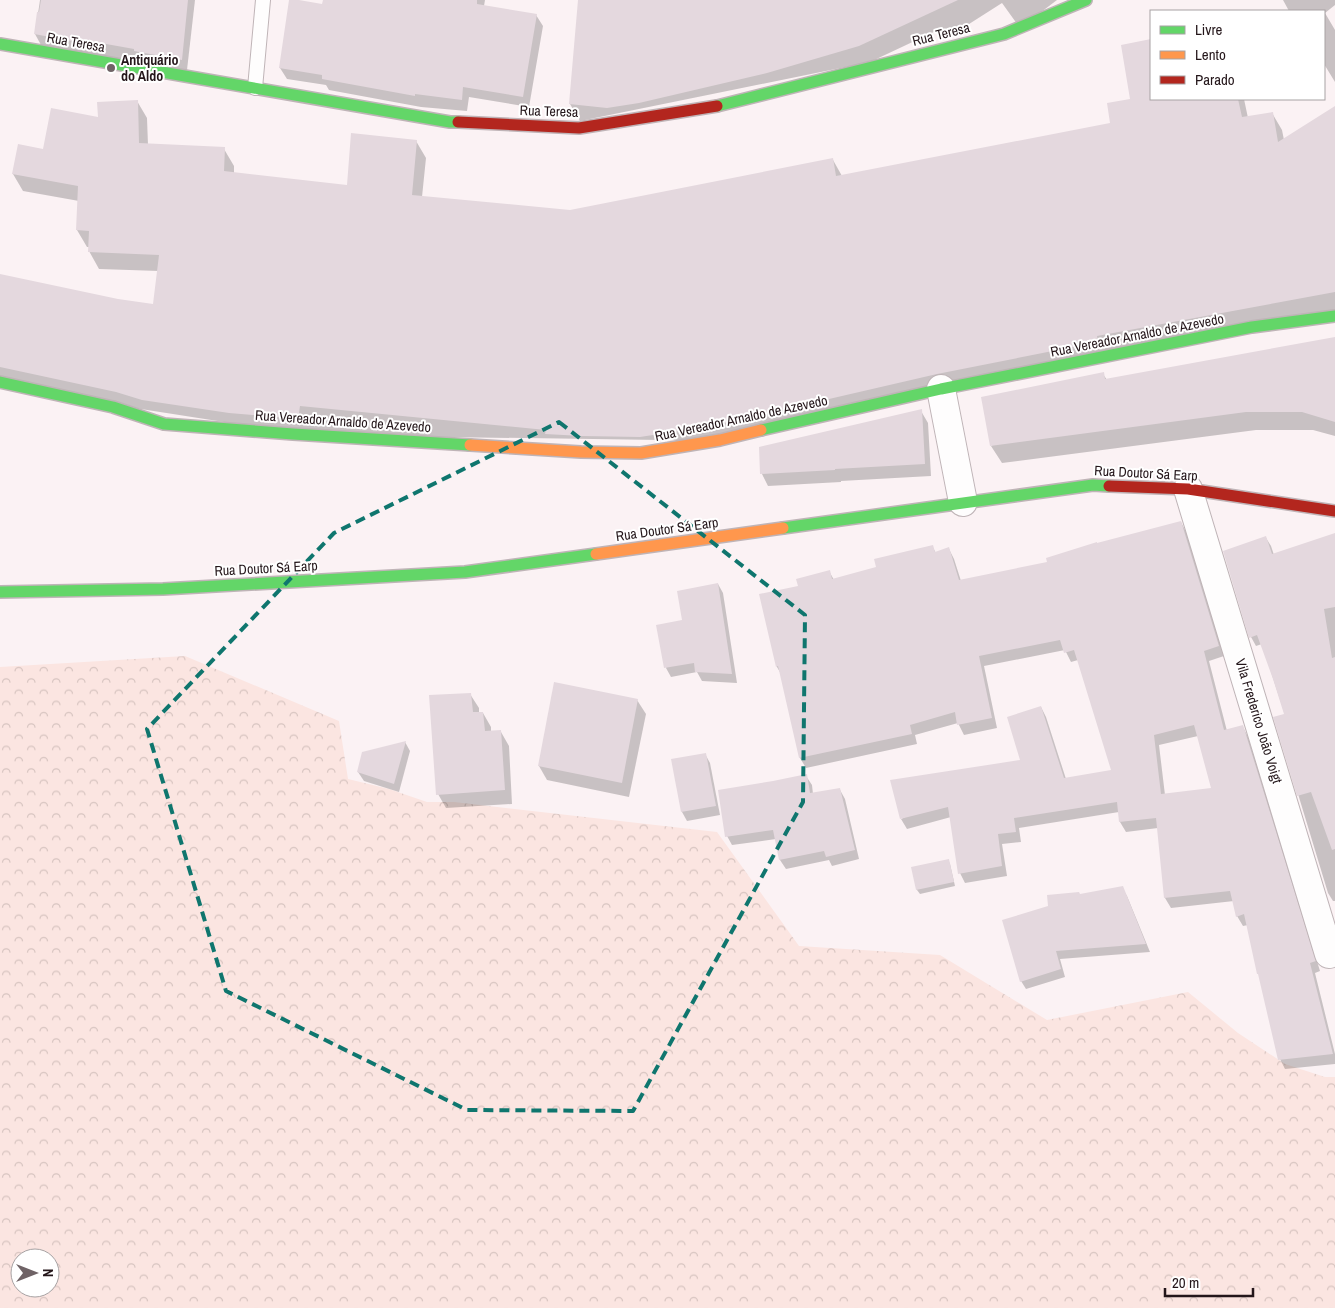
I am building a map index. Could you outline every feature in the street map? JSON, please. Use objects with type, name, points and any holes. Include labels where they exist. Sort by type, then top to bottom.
[{"type":"main road","name":"Rua Teresa","points":[[0,44],[450,122],[579,128],[720,106],[1004,34],[1086,0]]},
{"type":"main road","name":"Rua Vereador Arnaldo de Azevedo","points":[[0,382],[113,407],[164,424],[581,452],[641,453],[720,440],[941,389],[1252,327],[1335,316]]},
{"type":"main road","name":"Rua Doutor Sá Earp","points":[[0,592],[163,589],[465,572],[1094,485],[1188,489],[1335,510]]},
{"type":"street","points":[[941,389],[963,502]]},
{"type":"street","name":"Vila Frederico João Voigt","points":[[1188,489],[1329,954]]},
{"type":"lane","points":[[255,88],[263,0]]},
{"type":"highlighted area","points":[[559,422],[805,615],[803,802],[633,1111],[467,1110],[226,991],[147,729],[334,533]]},
{"type":"green space","points":[[185,656],[339,721],[348,779],[389,789],[427,802],[454,802],[717,832],[799,946],[940,955],[1047,1020],[1188,992],[1238,1033],[1285,1064],[1325,1077],[1335,1077],[1335,1308],[0,1308],[0,667]]},
{"type":"building","points":[[41,0],[188,0],[182,60],[84,40],[83,43],[34,34]]},
{"type":"building","points":[[289,0],[322,4],[323,0],[477,0],[477,4],[537,14],[523,97],[463,87],[462,100],[415,94],[415,96],[322,79],[322,75],[279,68]]},
{"type":"building","points":[[578,0],[958,0],[859,46],[767,73],[639,103],[607,108],[569,104]]},
{"type":"building","points":[[1150,39],[1150,100],[1238,100],[1242,117],[1273,112],[1278,142],[1335,106],[1335,292],[1097,336],[1098,342],[937,374],[717,425],[640,437],[545,434],[546,430],[300,406],[298,419],[229,413],[142,400],[116,392],[0,367],[0,274],[118,299],[153,304],[159,255],[88,252],[89,231],[76,230],[78,186],[12,174],[18,144],[43,149],[51,108],[98,117],[97,102],[138,100],[139,143],[225,147],[224,171],[347,185],[351,133],[417,140],[412,195],[570,210],[833,158],[836,176],[1110,123],[1107,103],[1130,99],[1121,45]]},
{"type":"building","points":[[1335,337],[1335,422],[1302,412],[1246,412],[990,446],[981,397],[1104,372],[1105,379]]},
{"type":"building","points":[[922,409],[925,464],[760,474],[759,447]]},
{"type":"building","points":[[1181,521],[1219,646],[1204,651],[1224,730],[1243,725],[1316,961],[1310,963],[1333,1054],[1278,1060],[1244,914],[1236,917],[1230,891],[1164,898],[1156,818],[1119,822],[1117,802],[1014,818],[1016,832],[998,834],[1002,866],[958,874],[948,807],[900,819],[890,780],[1020,760],[1007,717],[1041,706],[1064,778],[1111,770],[1074,650],[1064,653],[1060,640],[979,656],[992,718],[957,725],[955,712],[910,725],[912,734],[799,758],[759,594],[798,586],[796,579],[830,570],[832,579],[876,567],[874,559],[933,545],[935,552],[949,547],[959,580],[1047,562],[1046,558]],"holes":[[[1194,725],[1211,788],[1161,794],[1154,735]]]},
{"type":"building","points":[[1335,533],[1335,607],[1324,609],[1332,658],[1335,657],[1335,849],[1332,850],[1311,792],[1297,796],[1273,717],[1284,714],[1257,635],[1249,638],[1223,551],[1266,536],[1272,554]]},
{"type":"building","points":[[718,583],[732,674],[695,672],[694,663],[664,668],[656,625],[682,620],[677,591]]},
{"type":"building","points":[[554,682],[638,699],[622,783],[538,766]]},
{"type":"building","points":[[471,693],[473,712],[483,712],[485,731],[501,730],[505,790],[436,795],[429,695]]},
{"type":"building","points":[[406,741],[394,784],[357,772],[362,752]]},
{"type":"building","points":[[706,753],[716,806],[681,812],[671,759]]},
{"type":"building","points":[[807,774],[810,793],[840,788],[855,850],[826,857],[824,851],[779,860],[773,830],[725,837],[718,790]]},
{"type":"building","points":[[949,859],[954,882],[916,890],[911,867]]},
{"type":"building","points":[[1123,886],[1146,944],[1056,951],[1061,969],[1020,982],[1002,920],[1048,906],[1047,895],[1079,892],[1080,894]]},
{"type":"traffic: fast","points":[[717,106],[1004,34],[1086,0]]},
{"type":"traffic: fast","points":[[0,44],[458,122]]},
{"type":"traffic: fast","points":[[761,430],[941,389],[1252,327],[1335,316]]},
{"type":"traffic: fast","points":[[0,382],[113,407],[164,424],[470,445]]},
{"type":"traffic: fast","points":[[783,528],[1093,485],[1109,486]]},
{"type":"traffic: fast","points":[[0,592],[163,589],[465,572],[596,554]]},
{"type":"traffic: slow","points":[[470,445],[581,452],[641,453],[720,440],[761,430]]},
{"type":"traffic: slow","points":[[596,554],[783,528]]},
{"type":"traffic: jam","points":[[458,122],[579,128],[717,106]]},
{"type":"traffic: jam","points":[[1109,486],[1188,489],[1335,511]]},
{"type":"place","name":"Antiquário do Aldo","points":[[111,68]]}]
